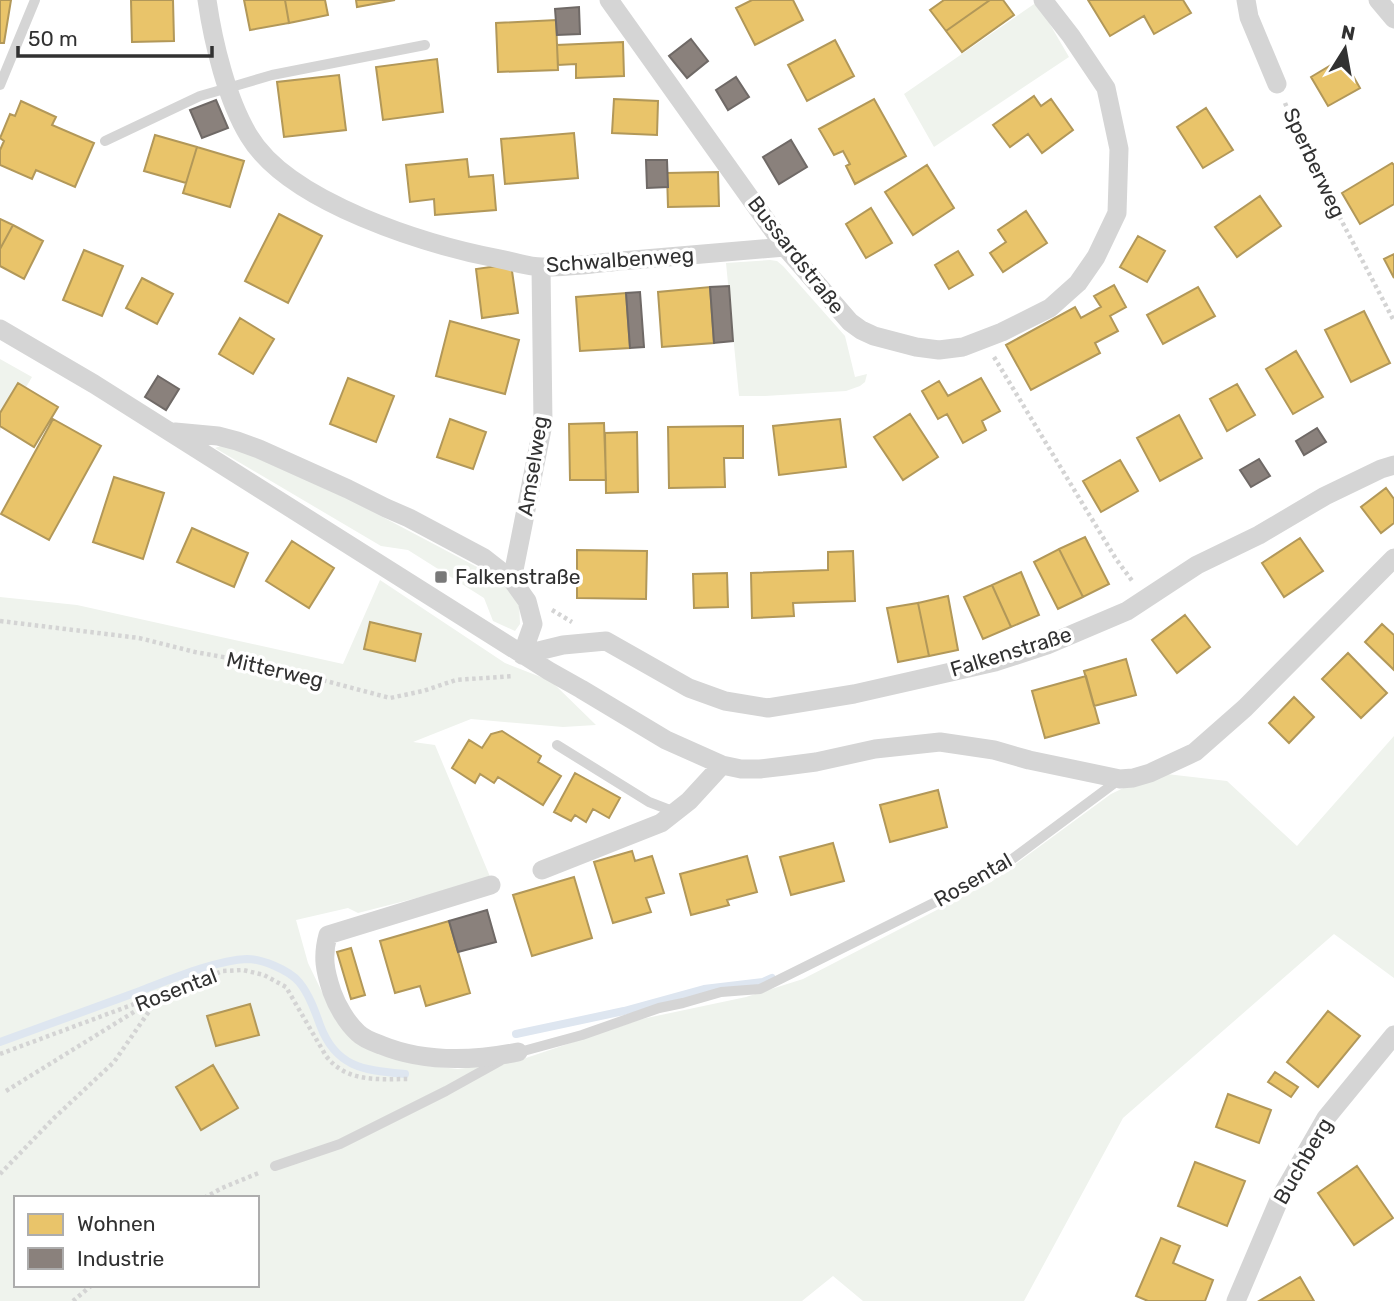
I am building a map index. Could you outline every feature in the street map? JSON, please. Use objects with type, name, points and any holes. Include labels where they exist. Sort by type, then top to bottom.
[{"type":"street","name":"Schwalbenweg","points":[[207,0],[212,29],[233,105],[250,138],[273,165],[302,186],[340,208],[381,226],[465,253],[541,267],[785,247]]},
{"type":"street","name":"Bussardstraße","points":[[609,0],[785,247],[852,325],[887,340],[928,349],[951,350],[1002,332],[1050,308],[1078,283],[1096,257],[1117,213],[1119,149],[1106,88],[1043,0]]},
{"type":"street","name":"Sperberweg","points":[[1246,0],[1249,17],[1277,84]]},
{"type":"street","points":[[1378,0],[1394,19]]},
{"type":"street","name":"Amselweg","points":[[512,580],[543,424],[541,267]]},
{"type":"street","points":[[0,328],[94,384],[522,655],[666,740],[722,765],[760,769],[816,762],[875,749],[940,742],[994,750],[1120,779]]},
{"type":"street","points":[[170,432],[218,436],[259,449],[409,518],[484,558],[512,580],[527,601],[533,624],[522,655]]},
{"type":"street","name":"Falkenstraße","points":[[522,655],[563,645],[606,641],[689,688],[725,701],[768,708],[854,695],[995,662],[1059,640],[1127,611],[1197,565],[1259,535],[1325,496],[1394,465]]},
{"type":"street","name":"Rosental","points":[[1120,779],[1150,773],[1195,752],[1245,708],[1394,558]]},
{"type":"street","points":[[542,870],[661,823],[689,801],[722,765]]},
{"type":"street","points":[[491,885],[328,935],[324,949],[325,971],[334,998],[347,1019],[358,1033],[370,1041],[410,1054],[442,1058],[491,1057],[518,1052]]},
{"type":"street","name":"Buchberg","points":[[1236,1301],[1279,1200],[1326,1118],[1394,1035]]},
{"type":"lane","points":[[0,85],[35,0]]},
{"type":"lane","points":[[105,141],[200,96],[272,75],[425,45]]},
{"type":"lane","points":[[557,745],[649,802],[675,812]]},
{"type":"lane","name":"Rosental","points":[[275,1166],[340,1144],[518,1052],[582,1035],[659,1008],[722,992],[760,989],[992,874],[1120,779]]},
{"type":"path","name":"Sperberweg","points":[[1277,84],[1306,151],[1394,321]]},
{"type":"path","points":[[991,353],[1109,547],[1136,586]]},
{"type":"path","points":[[551,610],[573,622]]},
{"type":"path","name":"Mitterweg","points":[[0,621],[139,638],[195,652],[262,664],[390,698],[456,680],[520,676],[549,671]]},
{"type":"path","name":"Rosental","points":[[0,1054],[223,971],[243,970],[264,975],[286,987],[333,1065],[360,1077],[410,1079]]},
{"type":"path","points":[[6,1091],[160,996]]},
{"type":"path","points":[[0,1174],[54,1118],[114,1062],[160,996]]},
{"type":"path","points":[[208,1196],[275,1166]]},
{"type":"path","points":[[73,1301],[90,1287]]},
{"type":"shaded area","points":[[1037,2],[1069,57],[934,147],[904,94]]},
{"type":"shaded area","points":[[770,260],[783,266],[845,336],[855,377],[867,374],[865,382],[860,386],[846,391],[739,396],[726,263]]},
{"type":"shaded area","points":[[0,359],[32,377],[0,431]]},
{"type":"shaded area","points":[[224,445],[309,478],[508,585],[519,600],[520,624],[515,631],[493,621],[484,598],[408,550],[381,546],[215,448]]},
{"type":"shaded area","points":[[380,580],[505,663],[551,681],[596,725],[563,727],[471,719],[413,742],[435,745],[491,879],[358,913],[348,908],[296,920],[308,963],[336,1021],[351,1038],[428,1066],[458,1069],[517,1061],[642,1019],[746,997],[803,979],[991,882],[1111,794],[1158,773],[1227,781],[1297,846],[1394,736],[1394,978],[1334,934],[1123,1118],[1024,1301],[863,1301],[833,1276],[802,1301],[0,1301],[0,597],[77,605],[343,664]]},
{"type":"building: Wohnen","points":[[0,0],[11,0],[4,43],[0,43]]},
{"type":"building: Wohnen","points":[[131,0],[173,0],[174,41],[132,42]]},
{"type":"building: Wohnen","points":[[244,0],[285,0],[289,23],[250,30]]},
{"type":"building: Wohnen","points":[[285,0],[325,0],[328,15],[289,23]]},
{"type":"building: Wohnen","points":[[356,0],[395,0],[357,7]]},
{"type":"building: Wohnen","points":[[752,0],[793,0],[803,20],[755,45],[736,8]]},
{"type":"building: Wohnen","points":[[944,0],[990,0],[946,31],[930,10]]},
{"type":"building: Wohnen","points":[[990,0],[1003,0],[1014,15],[962,52],[946,31]]},
{"type":"building: Wohnen","points":[[1088,0],[1183,0],[1191,13],[1154,34],[1144,16],[1110,36]]},
{"type":"building: Wohnen","points":[[556,20],[558,70],[498,72],[496,23]]},
{"type":"building: Wohnen","points":[[835,40],[854,76],[807,101],[788,65]]},
{"type":"building: Wohnen","points":[[623,42],[624,76],[576,78],[576,64],[558,65],[557,45]]},
{"type":"building: Wohnen","points":[[1343,58],[1360,88],[1328,106],[1311,77]]},
{"type":"building: Wohnen","points":[[437,59],[443,112],[383,120],[376,67]]},
{"type":"building: Wohnen","points":[[339,75],[346,130],[284,137],[277,82]]},
{"type":"building: Wohnen","points":[[1034,96],[1041,106],[1051,99],[1073,130],[1042,153],[1028,134],[1010,147],[993,125]]},
{"type":"building: Wohnen","points":[[614,99],[658,101],[657,135],[612,133]]},
{"type":"building: Wohnen","points":[[874,99],[906,156],[855,184],[846,166],[850,164],[843,151],[834,155],[819,129]]},
{"type":"building: Wohnen","points":[[21,101],[56,117],[52,125],[94,143],[75,187],[36,170],[32,179],[0,165],[0,150],[4,141],[0,138],[10,114],[15,116]]},
{"type":"building: Wohnen","points":[[1206,108],[1233,150],[1203,168],[1177,127]]},
{"type":"building: Wohnen","points":[[574,133],[578,178],[505,184],[501,139]]},
{"type":"building: Wohnen","points":[[155,135],[197,147],[186,183],[144,171]]},
{"type":"building: Wohnen","points":[[197,147],[244,161],[230,207],[183,193]]},
{"type":"building: Wohnen","points":[[467,159],[469,177],[493,175],[496,210],[435,215],[434,199],[410,202],[406,165]]},
{"type":"building: Wohnen","points":[[1392,163],[1394,204],[1360,224],[1342,193]]},
{"type":"building: Wohnen","points":[[927,165],[954,208],[913,235],[885,192]]},
{"type":"building: Wohnen","points":[[718,172],[719,206],[668,207],[667,173]]},
{"type":"building: Wohnen","points":[[1260,196],[1281,226],[1237,257],[1215,227]]},
{"type":"building: Wohnen","points":[[871,208],[892,243],[866,258],[846,224]]},
{"type":"building: Wohnen","points":[[1026,211],[1047,243],[1003,272],[990,253],[1006,242],[998,230]]},
{"type":"building: Wohnen","points":[[279,214],[322,236],[288,303],[245,281]]},
{"type":"building: Wohnen","points":[[0,219],[13,225],[0,249]]},
{"type":"building: Wohnen","points":[[13,225],[43,241],[24,279],[0,266],[0,249]]},
{"type":"building: Wohnen","points":[[1138,236],[1165,251],[1147,282],[1120,267]]},
{"type":"building: Wohnen","points":[[84,250],[123,266],[102,316],[63,300]]},
{"type":"building: Wohnen","points":[[958,251],[973,275],[949,289],[935,265]]},
{"type":"building: Wohnen","points":[[1394,254],[1394,278],[1384,259]]},
{"type":"building: Wohnen","points":[[511,264],[518,313],[482,318],[476,269]]},
{"type":"building: Wohnen","points":[[142,278],[173,294],[157,324],[126,308]]},
{"type":"building: Wohnen","points":[[1114,285],[1126,307],[1110,316],[1118,331],[1095,343],[1100,353],[1031,390],[1006,345],[1075,307],[1081,318],[1101,307],[1094,296]]},
{"type":"building: Wohnen","points":[[710,287],[714,343],[662,347],[658,292]]},
{"type":"building: Wohnen","points":[[1198,287],[1215,316],[1163,344],[1147,315]]},
{"type":"building: Wohnen","points":[[626,293],[630,348],[580,351],[576,297]]},
{"type":"building: Wohnen","points":[[1364,311],[1390,363],[1351,382],[1325,330]]},
{"type":"building: Wohnen","points":[[240,318],[274,339],[253,374],[219,354]]},
{"type":"building: Wohnen","points":[[450,321],[519,340],[505,394],[436,376]]},
{"type":"building: Wohnen","points":[[1296,351],[1323,397],[1293,414],[1266,369]]},
{"type":"building: Wohnen","points":[[348,378],[394,396],[376,442],[330,424]]},
{"type":"building: Wohnen","points":[[981,378],[1000,411],[982,421],[986,430],[963,443],[947,414],[938,419],[922,391],[939,381],[948,396]]},
{"type":"building: Wohnen","points":[[18,383],[58,407],[34,447],[0,426],[0,413]]},
{"type":"building: Wohnen","points":[[1237,384],[1255,415],[1227,431],[1210,399]]},
{"type":"building: Wohnen","points":[[910,414],[938,457],[903,480],[874,437]]},
{"type":"building: Wohnen","points":[[1179,415],[1202,458],[1160,481],[1137,438]]},
{"type":"building: Wohnen","points":[[53,419],[101,446],[49,540],[1,514]]},
{"type":"building: Wohnen","points":[[450,419],[486,432],[473,469],[437,457]]},
{"type":"building: Wohnen","points":[[840,419],[846,467],[779,475],[773,426]]},
{"type":"building: Wohnen","points":[[604,423],[606,480],[570,480],[569,424]]},
{"type":"building: Wohnen","points":[[743,426],[743,458],[724,458],[725,487],[669,488],[668,427]]},
{"type":"building: Wohnen","points":[[637,432],[638,492],[606,493],[605,433]]},
{"type":"building: Wohnen","points":[[1120,460],[1138,491],[1101,512],[1083,481]]},
{"type":"building: Wohnen","points":[[114,477],[164,493],[143,559],[93,542]]},
{"type":"building: Wohnen","points":[[1386,488],[1394,499],[1394,523],[1381,533],[1361,507]]},
{"type":"building: Wohnen","points":[[192,528],[248,553],[234,587],[177,562]]},
{"type":"building: Wohnen","points":[[1085,537],[1109,584],[1083,597],[1059,549]]},
{"type":"building: Wohnen","points":[[1300,538],[1323,571],[1284,597],[1262,563]]},
{"type":"building: Wohnen","points":[[292,541],[334,568],[309,608],[266,581]]},
{"type":"building: Wohnen","points":[[1059,549],[1083,597],[1058,609],[1034,562]]},
{"type":"building: Wohnen","points":[[577,550],[647,551],[646,599],[577,598]]},
{"type":"building: Wohnen","points":[[853,551],[855,601],[793,603],[794,616],[752,618],[751,573],[828,570],[828,552]]},
{"type":"building: Wohnen","points":[[1021,572],[1039,615],[1011,627],[992,585]]},
{"type":"building: Wohnen","points":[[727,573],[728,607],[694,608],[693,574]]},
{"type":"building: Wohnen","points":[[992,585],[1011,627],[983,639],[964,597]]},
{"type":"building: Wohnen","points":[[948,596],[958,650],[929,656],[918,603]]},
{"type":"building: Wohnen","points":[[918,603],[929,656],[898,662],[887,608]]},
{"type":"building: Wohnen","points":[[1185,615],[1210,647],[1177,673],[1152,640]]},
{"type":"building: Wohnen","points":[[370,622],[421,634],[415,661],[364,649]]},
{"type":"building: Wohnen","points":[[1382,624],[1394,635],[1394,670],[1365,642]]},
{"type":"building: Wohnen","points":[[1348,653],[1387,693],[1361,718],[1322,679]]},
{"type":"building: Wohnen","points":[[1126,659],[1136,695],[1094,706],[1084,671]]},
{"type":"building: Wohnen","points":[[1086,676],[1099,723],[1045,738],[1032,691]]},
{"type":"building: Wohnen","points":[[1294,697],[1314,717],[1289,743],[1269,723]]},
{"type":"building: Wohnen","points":[[502,731],[541,756],[538,762],[561,776],[543,805],[498,777],[494,783],[480,774],[475,783],[452,768],[469,740],[482,748],[491,734]]},
{"type":"building: Wohnen","points":[[575,773],[620,798],[609,818],[593,809],[586,822],[575,815],[571,821],[554,812]]},
{"type":"building: Wohnen","points":[[938,790],[947,827],[890,842],[880,805]]},
{"type":"building: Wohnen","points":[[833,843],[844,881],[791,895],[780,857]]},
{"type":"building: Wohnen","points":[[632,851],[635,861],[652,856],[664,893],[646,898],[651,912],[613,923],[594,862]]},
{"type":"building: Wohnen","points":[[747,856],[757,892],[727,900],[729,905],[691,915],[680,874]]},
{"type":"building: Wohnen","points":[[574,877],[592,938],[532,956],[513,895]]},
{"type":"building: Wohnen","points":[[449,921],[470,993],[426,1006],[420,986],[395,993],[380,941]]},
{"type":"building: Wohnen","points":[[351,948],[365,995],[351,999],[337,952]]},
{"type":"building: Wohnen","points":[[250,1004],[259,1035],[216,1046],[207,1016]]},
{"type":"building: Wohnen","points":[[1328,1011],[1360,1036],[1318,1087],[1287,1062]]},
{"type":"building: Wohnen","points":[[213,1065],[238,1108],[201,1130],[176,1087]]},
{"type":"building: Wohnen","points":[[1275,1072],[1298,1087],[1291,1097],[1268,1082]]},
{"type":"building: Wohnen","points":[[1228,1094],[1271,1110],[1259,1143],[1216,1127]]},
{"type":"building: Wohnen","points":[[1195,1162],[1245,1181],[1227,1226],[1178,1206]]},
{"type":"building: Wohnen","points":[[1357,1166],[1393,1218],[1354,1245],[1318,1193]]},
{"type":"building: Wohnen","points":[[1161,1238],[1180,1246],[1173,1263],[1213,1280],[1205,1301],[1148,1301],[1136,1296]]},
{"type":"building: Wohnen","points":[[1300,1277],[1314,1301],[1259,1301]]},
{"type":"building: Industrie","points":[[579,7],[580,34],[557,35],[555,9]]},
{"type":"building: Industrie","points":[[691,39],[708,61],[687,78],[669,56]]},
{"type":"building: Industrie","points":[[736,77],[749,97],[728,110],[716,90]]},
{"type":"building: Industrie","points":[[216,100],[228,128],[202,138],[190,110]]},
{"type":"building: Industrie","points":[[791,140],[807,167],[779,184],[763,157]]},
{"type":"building: Industrie","points":[[646,160],[667,160],[668,187],[647,188]]},
{"type":"building: Industrie","points":[[729,286],[733,341],[714,343],[710,287]]},
{"type":"building: Industrie","points":[[640,292],[644,347],[630,348],[626,293]]},
{"type":"building: Industrie","points":[[158,376],[179,389],[166,410],[145,397]]},
{"type":"building: Industrie","points":[[1317,428],[1326,442],[1304,455],[1296,441]]},
{"type":"building: Industrie","points":[[1259,459],[1270,476],[1251,487],[1240,470]]},
{"type":"building: Industrie","points":[[487,910],[496,942],[458,952],[449,921]]},
{"type":"waterway","points":[[0,1042],[193,971],[247,959],[275,966],[299,982],[309,997],[327,1039],[343,1058],[364,1068],[405,1074]]},
{"type":"waterway","points":[[516,1034],[624,1011],[704,989],[763,982],[772,978]]},
{"type":"place","name":"Falkenstraße","points":[[441,577]]}]
